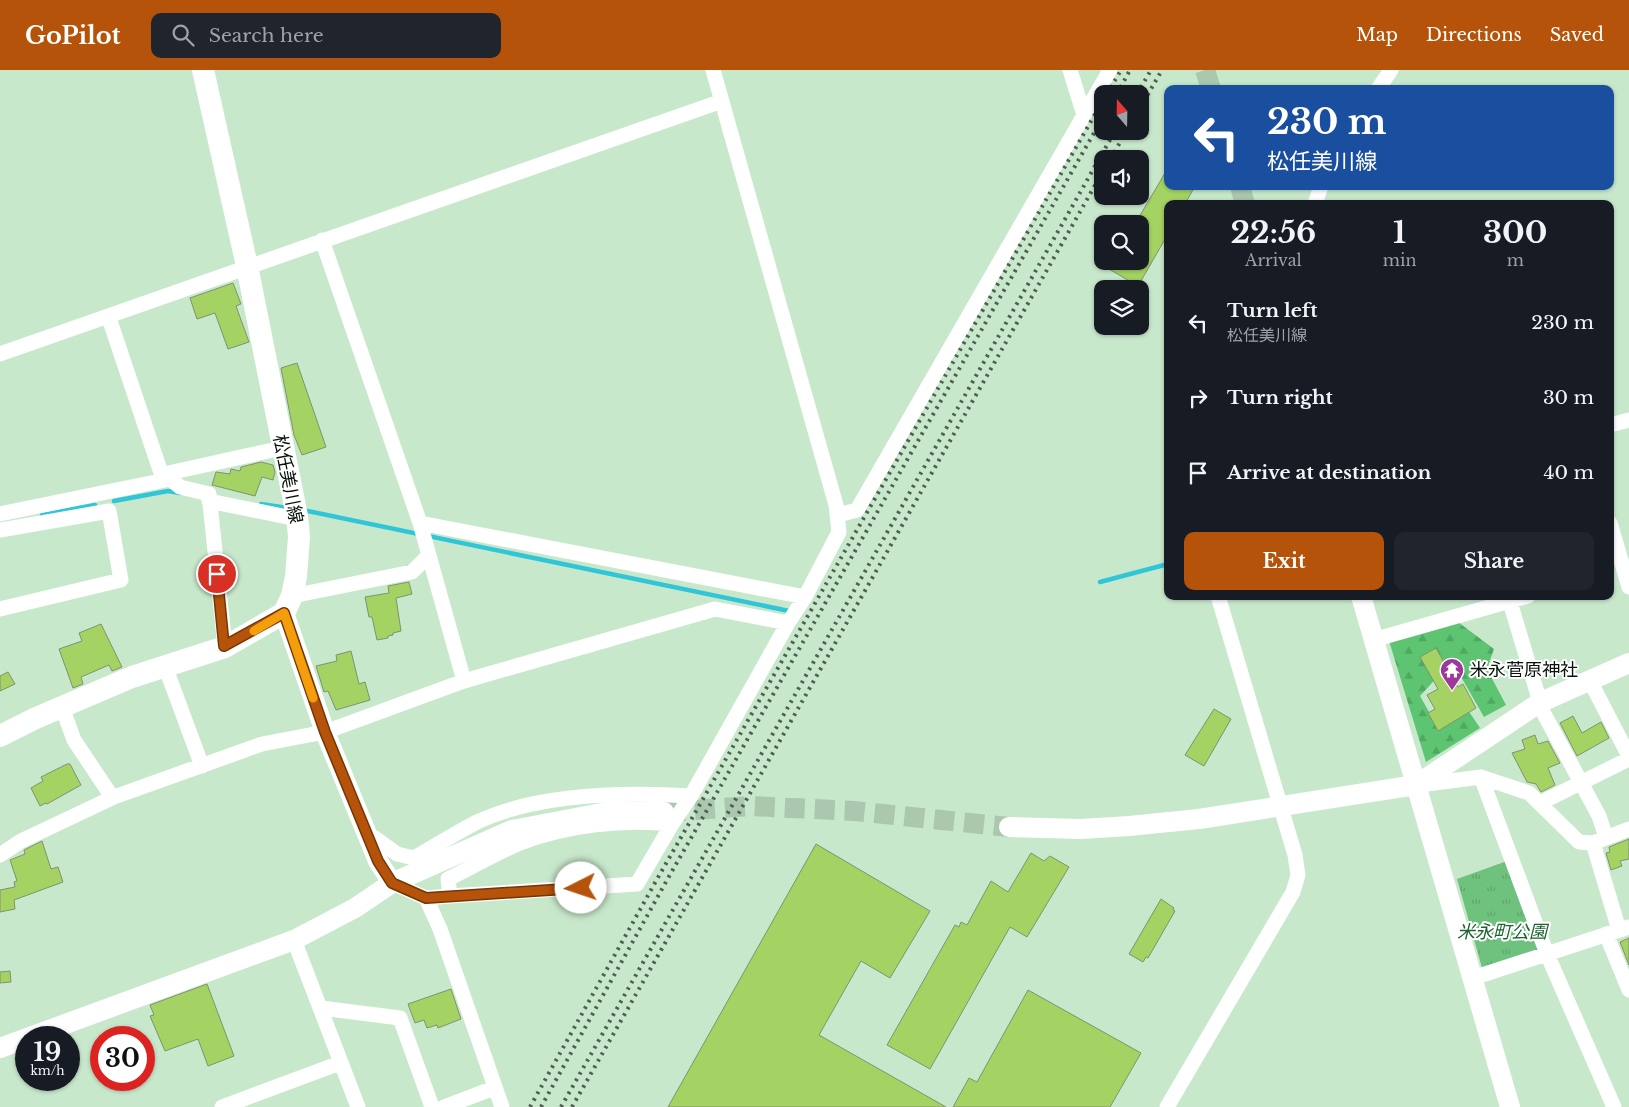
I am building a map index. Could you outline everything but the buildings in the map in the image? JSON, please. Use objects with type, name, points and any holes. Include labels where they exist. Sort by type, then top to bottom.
[{"type":"main road","name":"松任美川線","points":[[203,70],[247,266],[296,512],[296,577],[288,605]]},
{"type":"main road","points":[[0,736],[132,677],[224,646],[288,605]]},
{"type":"street","points":[[429,556],[412,572],[288,605],[325,732],[378,861],[392,883],[426,898],[637,884],[668,818],[691,796],[805,597],[839,532],[838,515],[713,70]]},
{"type":"street","points":[[1070,70],[1084,116]]},
{"type":"street","points":[[838,515],[857,510],[1110,70]]},
{"type":"street","points":[[1381,85],[1391,70]]},
{"type":"street","points":[[0,354],[109,318],[247,266],[722,101]]},
{"type":"street","points":[[322,240],[420,522],[464,681]]},
{"type":"street","points":[[109,318],[160,470],[180,487],[209,494],[224,646]]},
{"type":"street","points":[[1614,424],[1629,420]]},
{"type":"street","points":[[0,514],[106,494],[167,476],[282,448]]},
{"type":"street","points":[[0,609],[121,580],[106,494]]},
{"type":"street","points":[[209,502],[296,512]]},
{"type":"street","points":[[0,530],[109,511]]},
{"type":"street","points":[[420,522],[805,597]]},
{"type":"street","points":[[1614,539],[1621,568],[1629,587]]},
{"type":"street","points":[[1166,1107],[1293,892],[1298,875],[1219,600]]},
{"type":"street","points":[[1361,600],[1510,1107]]},
{"type":"street","points":[[1373,640],[1516,600]]},
{"type":"street","points":[[1510,602],[1540,703],[1599,816],[1599,840],[1629,990]]},
{"type":"street","points":[[0,855],[20,841],[112,798],[262,744],[325,732],[464,681],[715,609],[788,624]]},
{"type":"street","points":[[1416,785],[1540,703],[1589,679],[1629,663]]},
{"type":"street","points":[[165,666],[202,766]]},
{"type":"street","points":[[1540,803],[1629,758],[1589,679]]},
{"type":"street","points":[[62,707],[74,740],[112,798]]},
{"type":"street","points":[[1009,827],[1081,829],[1129,826],[1481,777],[1528,793],[1579,842],[1599,840],[1629,830]]},
{"type":"street","points":[[1481,777],[1547,954],[1614,1107]]},
{"type":"street","points":[[369,840],[375,838],[397,854],[414,858],[478,822],[554,800],[629,794],[691,796]]},
{"type":"street","points":[[0,1048],[294,940],[354,908],[392,883],[512,830],[607,812],[668,818]]},
{"type":"street","points":[[450,896],[448,879],[520,843],[570,829],[668,818]]},
{"type":"street","points":[[426,898],[440,929],[502,1107]]},
{"type":"street","points":[[1472,978],[1618,930]]},
{"type":"street","points":[[294,940],[358,1107]]},
{"type":"street","points":[[321,1008],[400,1018],[432,1107]]},
{"type":"street","points":[[222,1107],[340,1063]]},
{"type":"street","points":[[444,1107],[494,1088]]},
{"type":"green space","points":[[1450,616],[1494,649],[1487,669],[1506,705],[1484,717],[1452,661],[1420,696],[1432,717],[1464,704],[1480,728],[1426,762],[1386,631]]},
{"type":"green space","name":"米永町公園","points":[[1507,861],[1538,950],[1482,968],[1457,879]]},
{"type":"waterway","points":[[114,501],[168,491],[180,493]]},
{"type":"waterway","points":[[261,504],[288,508]]},
{"type":"waterway","points":[[42,515],[95,505]]},
{"type":"waterway","points":[[303,510],[789,611]]},
{"type":"waterway","points":[[1100,582],[1164,565]]},
{"type":"tunnel","points":[[1205,70],[1210,85]]},
{"type":"tunnel","points":[[1241,190],[1244,200]]},
{"type":"tunnel","points":[[665,812],[751,806],[854,811],[1009,827]]},
{"type":"railway","points":[[1112,85],[1121,70]]},
{"type":"railway","points":[[1122,85],[1130,70]]},
{"type":"railway","points":[[1142,85],[1151,70]]},
{"type":"railway","points":[[1149,92],[1162,70]]},
{"type":"railway","points":[[530,1107],[656,881],[1094,116]]},
{"type":"railway","points":[[541,1107],[667,880],[1094,133]]},
{"type":"railway","points":[[561,1107],[1110,140]]},
{"type":"railway","points":[[1116,150],[1121,140]]},
{"type":"railway","points":[[572,1107],[1094,187]]},
{"type":"slow traffic","points":[[254,631],[284,613],[313,698]]},
{"type":"place","name":"米永菅原神社","points":[[1452,691]]},
{"type":"route","points":[[217,574],[224,646],[284,613],[325,732],[378,861],[392,883],[426,898],[581,888]]}]
